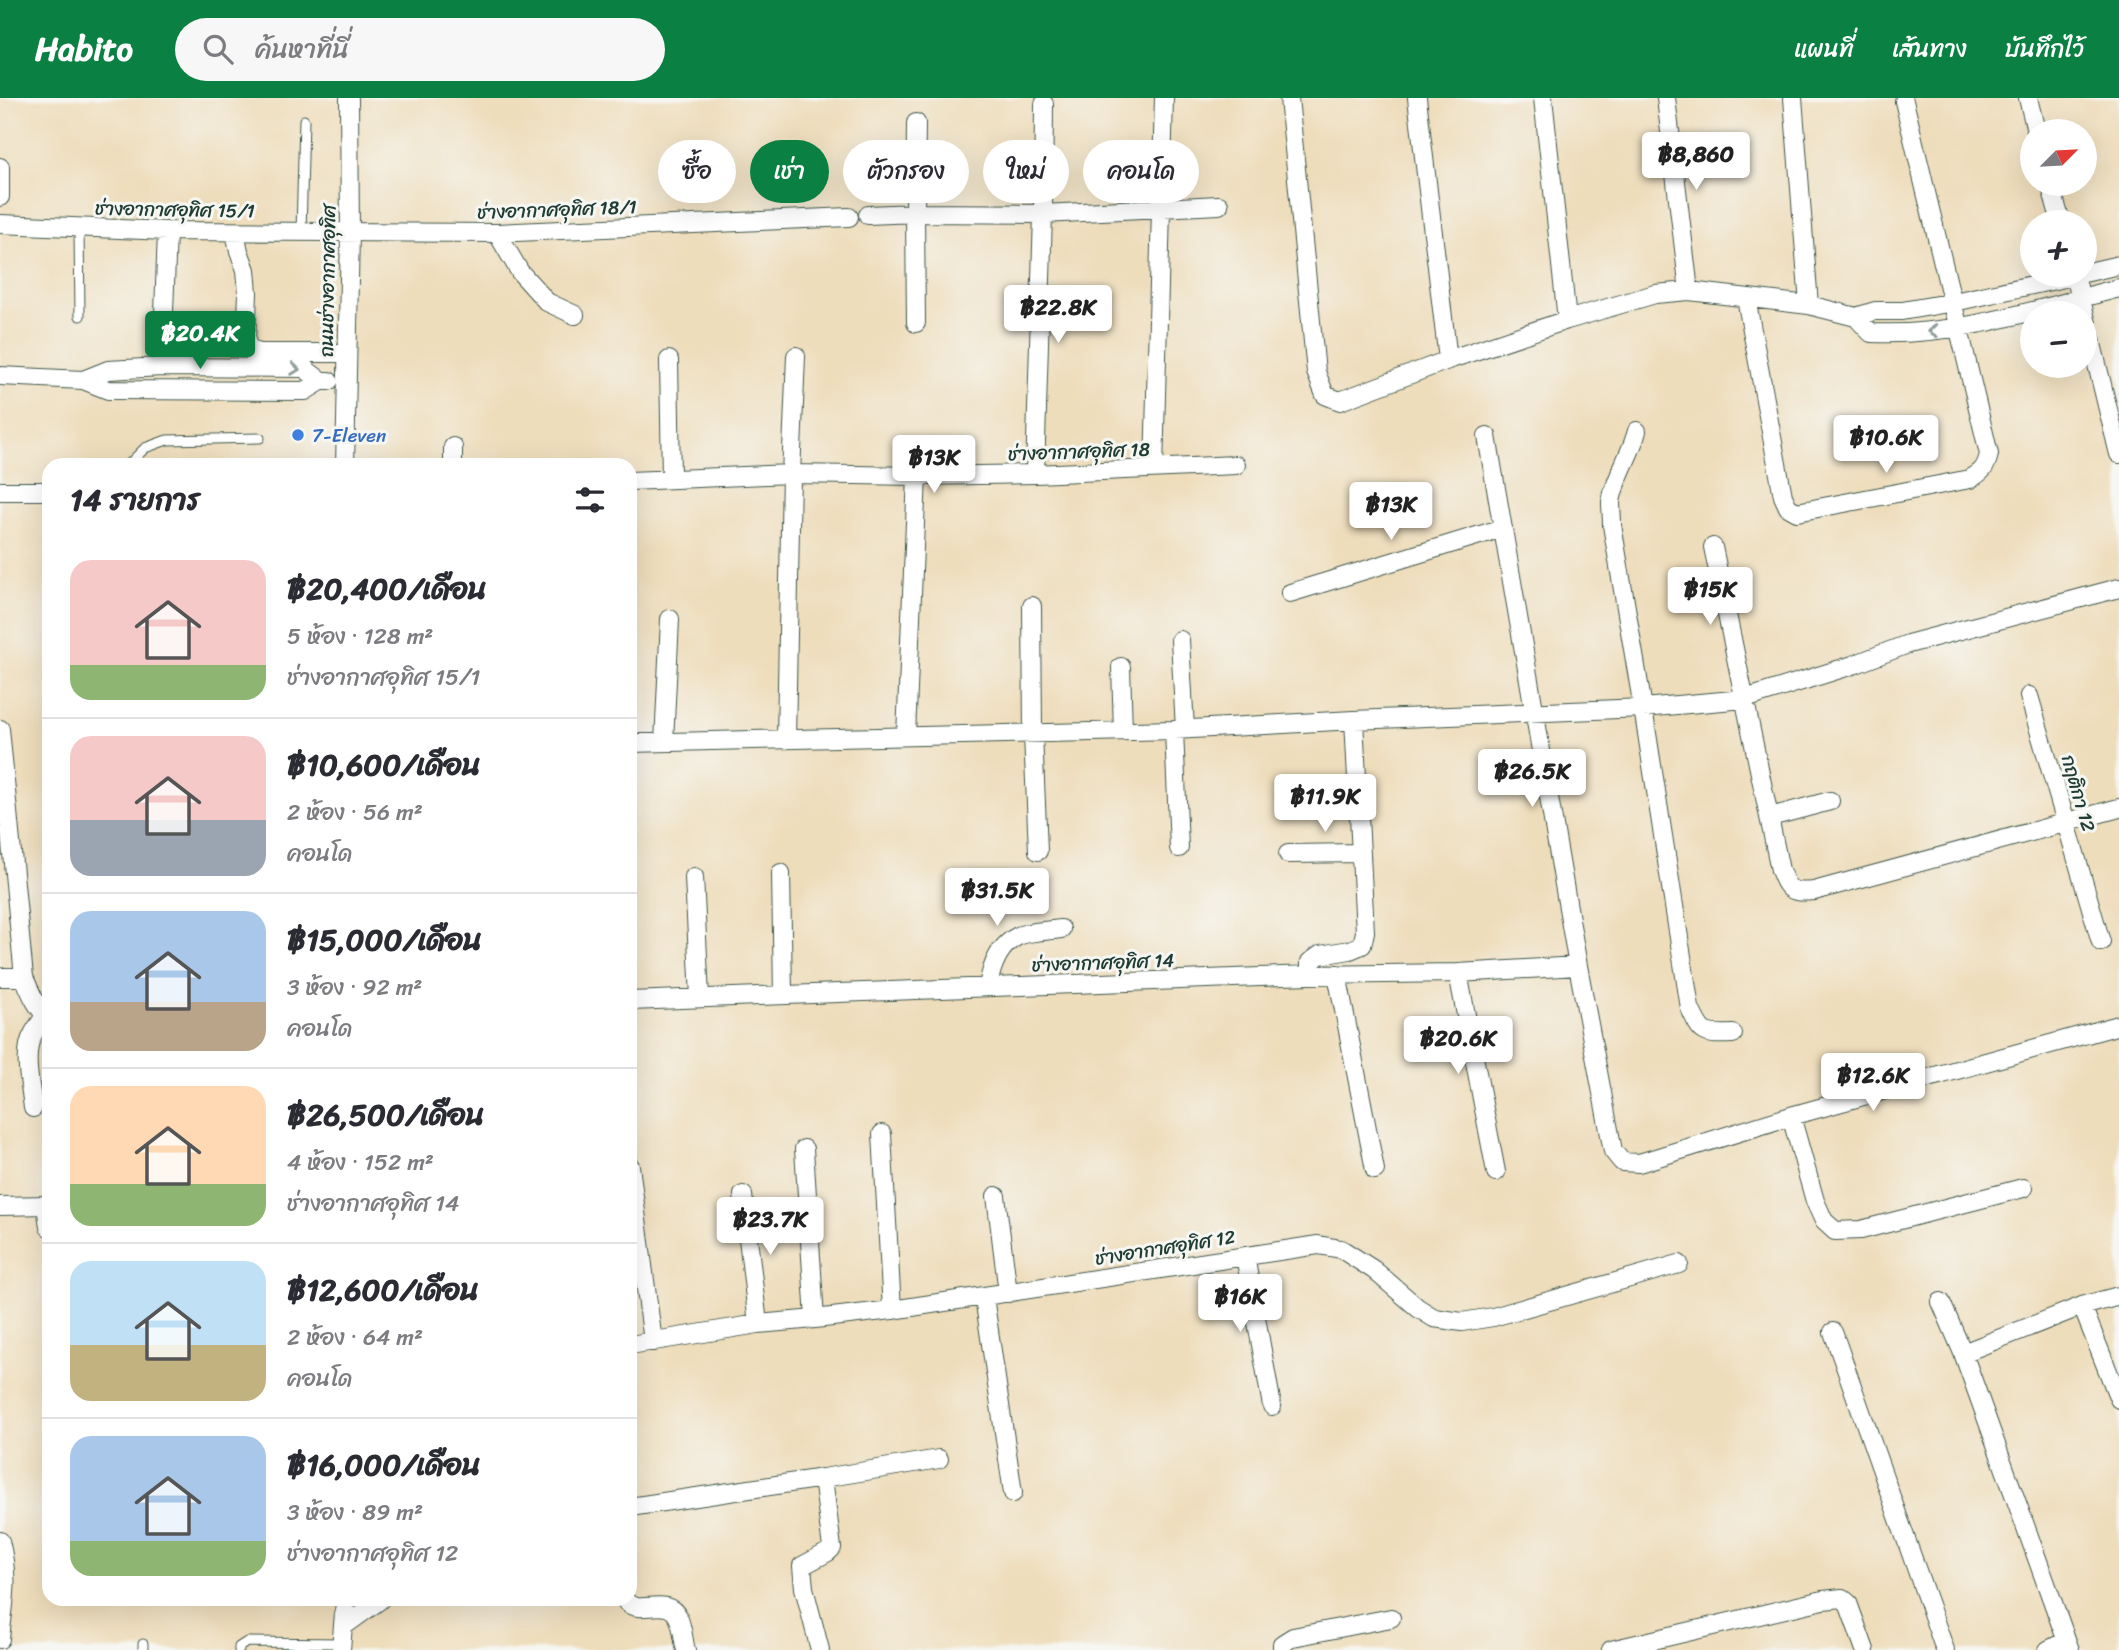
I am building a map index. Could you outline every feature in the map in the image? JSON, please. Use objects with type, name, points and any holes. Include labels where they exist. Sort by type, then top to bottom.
[{"type":"street","name":"ถนนช่างอากาศอุทิศ","points":[[345,458],[349,98]]},
{"type":"street","points":[[1154,469],[1164,98]]},
{"type":"street","points":[[1289,98],[1316,372],[1325,395],[1340,401],[1448,360],[1655,294],[1689,291],[1809,305],[1856,317],[1871,332],[1902,334],[1960,328],[2119,288]]},
{"type":"street","points":[[1417,98],[1448,360]]},
{"type":"street","points":[[1544,98],[1567,320]]},
{"type":"street","points":[[1666,98],[1689,291]]},
{"type":"street","points":[[1793,98],[1809,305]]},
{"type":"street","points":[[2028,98],[2033,119]]},
{"type":"street","points":[[1746,299],[1783,496],[1788,508],[1797,512],[1970,479],[1987,466],[1989,454],[1905,101]]},
{"type":"street","points":[[1035,474],[1044,104]]},
{"type":"street","points":[[916,122],[916,324]]},
{"type":"street","points":[[0,167],[0,197]]},
{"type":"street","points":[[868,215],[1043,214],[1219,205]]},
{"type":"street","name":"ช่างอากาศอุทิศ 18/1","points":[[349,233],[497,233],[849,216]]},
{"type":"street","name":"ช่างอากาศอุทิศ 15/1","points":[[0,224],[167,231],[349,233]]},
{"type":"street","points":[[162,367],[167,231]]},
{"type":"street","points":[[235,232],[246,270],[246,342],[251,350],[260,353],[347,354]]},
{"type":"street","points":[[497,233],[520,272],[547,302],[575,315]]},
{"type":"street","points":[[2097,270],[2119,265]]},
{"type":"street","points":[[1856,317],[1875,311],[1902,311],[1954,302],[2022,287]]},
{"type":"street","points":[[2079,287],[2119,454]]},
{"type":"street","points":[[786,740],[796,356]]},
{"type":"street","points":[[669,360],[671,479]]},
{"type":"street","points":[[83,380],[108,370],[162,367],[304,368],[320,381],[346,383]]},
{"type":"street","points":[[0,376],[83,380],[108,390],[305,391],[320,381]]},
{"type":"street","points":[[1637,432],[1633,448],[1616,483],[1611,503],[1612,524],[1690,1008],[1699,1028],[1710,1035],[1733,1034]]},
{"type":"street","points":[[1487,436],[1578,967],[1613,1151],[1622,1163],[1639,1163],[1791,1116],[2119,1025]]},
{"type":"street","name":"ช่างอากาศอุทิศ 18","points":[[637,481],[791,474],[1035,474],[1236,465]]},
{"type":"street","points":[[906,736],[917,476]]},
{"type":"street","points":[[0,491],[42,491]]},
{"type":"street","points":[[1290,593],[1503,528]]},
{"type":"street","points":[[1713,547],[1780,870],[1787,886],[1796,892],[1814,891],[2119,808]]},
{"type":"street","points":[[637,743],[1179,730],[1643,708],[1745,699],[1853,665],[1908,644],[2119,588]]},
{"type":"street","points":[[1032,606],[1033,734],[1038,852]]},
{"type":"street","points":[[664,742],[670,619]]},
{"type":"street","points":[[1178,848],[1180,640]]},
{"type":"street","points":[[1121,667],[1122,732]]},
{"type":"street","name":"กฤติกา 12","points":[[2029,696],[2101,942]]},
{"type":"street","points":[[1310,975],[1310,962],[1320,954],[1350,950],[1362,945],[1365,932],[1354,720]]},
{"type":"street","points":[[0,729],[24,977],[42,1010]]},
{"type":"street","points":[[1770,817],[1830,801]]},
{"type":"street","points":[[1288,854],[1361,853]]},
{"type":"street","points":[[781,873],[783,995]]},
{"type":"street","points":[[694,877],[700,998]]},
{"type":"street","points":[[988,987],[991,969],[1001,949],[1018,936],[1062,929]]},
{"type":"street","name":"ช่างอากาศอุทิศ 14","points":[[637,1001],[1578,967]]},
{"type":"street","points":[[1458,973],[1496,1172]]},
{"type":"street","points":[[1336,975],[1375,1170]]},
{"type":"street","points":[[0,977],[24,977]]},
{"type":"street","points":[[33,1108],[29,1046],[35,1030],[42,1022]]},
{"type":"street","points":[[1791,1116],[1815,1201],[1824,1221],[1835,1231],[1861,1230],[2023,1188]]},
{"type":"street","points":[[881,1134],[892,1310]]},
{"type":"street","points":[[804,1149],[816,1319]]},
{"type":"street","points":[[743,1195],[758,1324]]},
{"type":"street","points":[[996,1196],[1008,1293]]},
{"type":"street","points":[[0,1206],[42,1205]]},
{"type":"street","points":[[637,1220],[653,1342]]},
{"type":"street","name":"ช่างอากาศอุทิศ 12","points":[[637,1344],[758,1324],[984,1297],[1318,1245],[1340,1249],[1374,1270],[1434,1318],[1462,1322],[1493,1317],[1679,1264]]},
{"type":"street","points":[[1245,1256],[1272,1406]]},
{"type":"street","points":[[1963,1353],[2082,1306],[2119,1296]]},
{"type":"street","points":[[984,1297],[1013,1493]]},
{"type":"street","points":[[1941,1302],[1963,1353],[2068,1646],[2048,1650]]},
{"type":"street","points":[[2082,1306],[2119,1399]]},
{"type":"street","points":[[1833,1332],[1945,1650]]},
{"type":"street","points":[[637,1506],[939,1459]]},
{"type":"street","points":[[820,1650],[804,1588],[802,1566],[832,1548],[823,1478]]},
{"type":"street","points":[[0,1541],[5,1559],[7,1586],[0,1639]]},
{"type":"street","points":[[1611,1650],[1823,1600],[1842,1598],[1848,1603],[1865,1650]]},
{"type":"street","points":[[631,1606],[662,1605],[671,1609],[678,1617],[685,1650]]},
{"type":"street","points":[[342,1640],[345,1606]]},
{"type":"street","points":[[342,1640],[374,1606]]},
{"type":"street","points":[[1282,1650],[1282,1644],[1293,1637],[1391,1618]]},
{"type":"lane","points":[[301,232],[304,120]]},
{"type":"lane","points":[[79,228],[80,316]]},
{"type":"lane","points":[[135,458],[145,448],[167,440],[260,438]]},
{"type":"lane","points":[[239,1650],[239,1647],[247,1642],[342,1640]]},
{"type":"place","name":"7-Eleven","points":[[298,435]]}]
